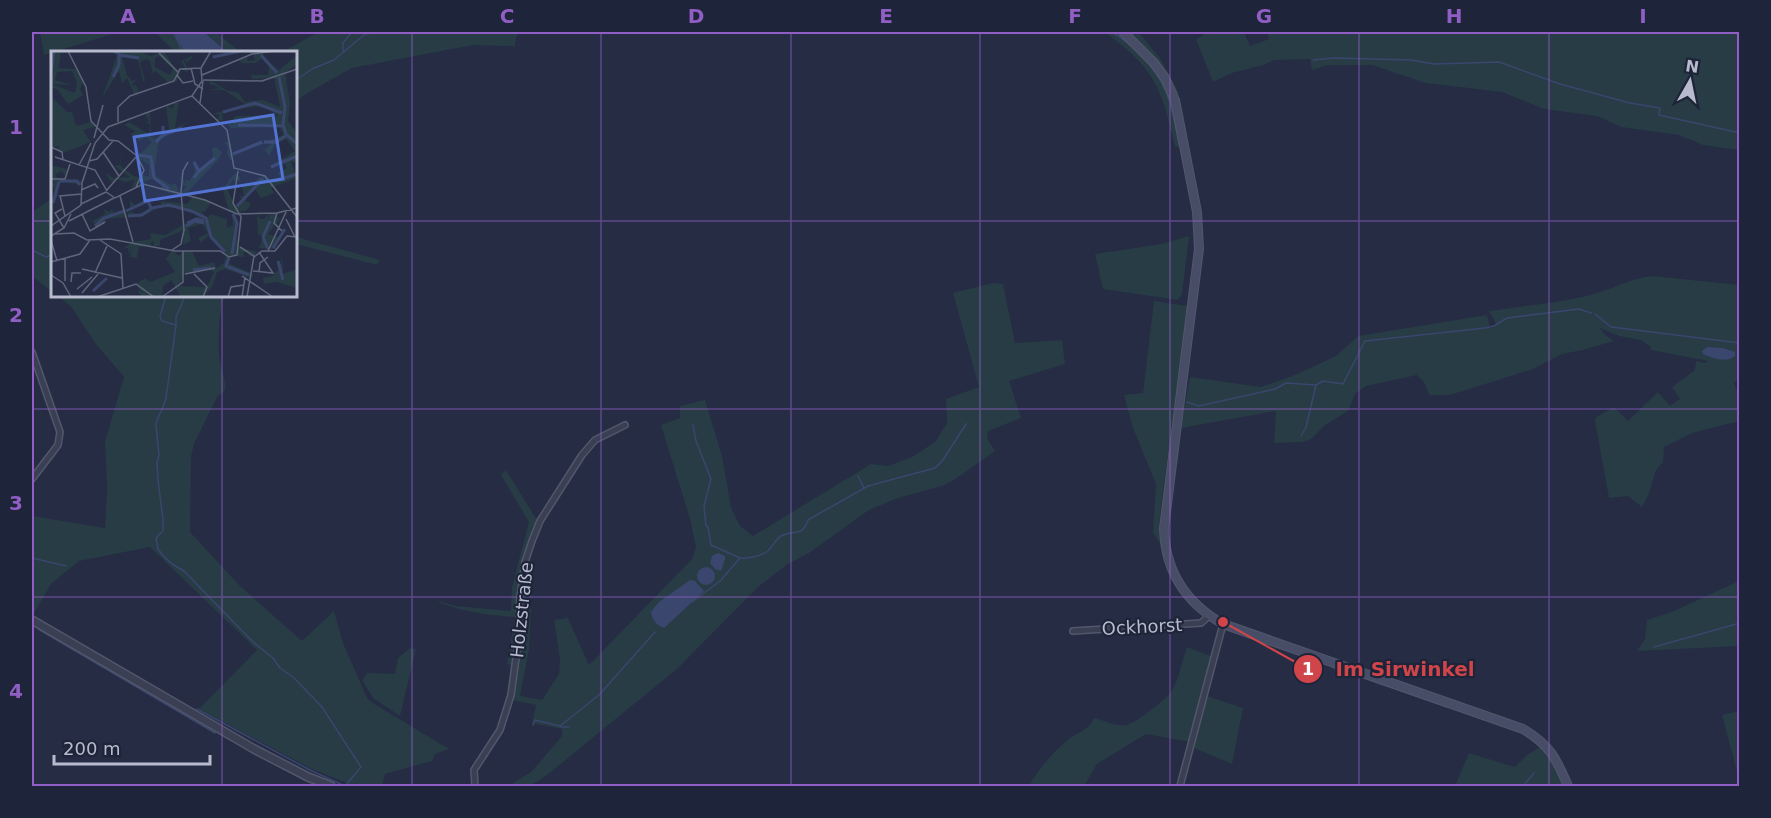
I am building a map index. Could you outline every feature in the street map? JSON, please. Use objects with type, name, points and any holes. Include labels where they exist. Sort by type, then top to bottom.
[{"type":"main road","points":[[1123,32],[1154,63],[1172,93],[1189,165],[1198,220],[1199,249],[1165,506],[1164,542],[1171,569],[1178,583],[1197,607],[1223,624],[1523,729],[1543,743],[1555,756],[1568,786]]},
{"type":"street","points":[[32,352],[60,432],[58,445],[32,479]]},
{"type":"street","name":"Holzstraße","points":[[475,786],[474,770],[500,730],[511,694],[525,562],[540,521],[582,454],[596,440],[625,425]]},
{"type":"street","name":"Ockhorst","points":[[1073,631],[1201,623],[1209,616]]},
{"type":"street","points":[[32,620],[254,749],[308,777],[331,786]]},
{"type":"street","points":[[1180,786],[1223,624]]},
{"type":"shaded area","points":[[40,32],[119,32],[51,51],[44,55]]},
{"type":"shaded area","points":[[155,32],[176,32],[175,36],[184,51],[174,51]]},
{"type":"shaded area","points":[[204,32],[216,32],[239,51],[226,51]]},
{"type":"shaded area","points":[[318,32],[520,32],[516,37],[515,46],[473,45],[352,68],[297,101],[297,51],[285,51]]},
{"type":"shaded area","points":[[1104,32],[1117,32],[1122,35],[1153,66],[1172,102],[1182,146],[1175,147],[1160,94],[1145,68]]},
{"type":"shaded area","points":[[1129,32],[1140,34],[1160,58],[1179,93],[1176,93],[1158,61]]},
{"type":"shaded area","points":[[1202,32],[1244,32],[1250,46],[1269,39],[1269,32],[1739,32],[1739,150],[1703,145],[1679,135],[1621,127],[1597,116],[1544,109],[1502,92],[1426,83],[1372,65],[1329,65],[1312,70],[1310,59],[1274,60],[1232,73],[1213,82],[1196,39],[1203,36]]},
{"type":"shaded area","points":[[51,199],[51,291],[32,276],[32,212]]},
{"type":"shaded area","points":[[1189,236],[1182,294],[1178,300],[1103,289],[1095,254],[1162,244]]},
{"type":"shaded area","points":[[297,237],[380,260],[377,265],[297,244]]},
{"type":"shaded area","points":[[1653,276],[1739,285],[1739,379],[1734,383],[1739,396],[1739,421],[1692,433],[1664,447],[1663,462],[1656,470],[1642,507],[1628,496],[1609,498],[1596,417],[1614,407],[1628,421],[1658,392],[1670,406],[1680,399],[1672,387],[1695,370],[1696,361],[1705,363],[1708,361],[1651,350],[1651,347],[1641,340],[1619,336],[1600,328],[1614,341],[1562,354],[1533,369],[1450,395],[1429,395],[1424,382],[1417,375],[1366,386],[1355,394],[1348,411],[1325,425],[1311,439],[1302,442],[1274,443],[1276,411],[1181,428],[1190,377],[1261,387],[1295,375],[1336,356],[1358,336],[1487,315],[1490,328],[1492,328],[1496,324],[1489,311],[1579,298]]},
{"type":"shaded area","points":[[993,283],[1003,284],[1015,343],[1062,340],[1065,364],[1009,381],[1021,418],[988,431],[987,438],[995,451],[942,486],[898,498],[869,510],[809,553],[788,564],[759,586],[677,669],[547,775],[527,786],[512,784],[531,772],[562,736],[562,729],[532,723],[536,705],[512,700],[517,667],[507,664],[515,617],[474,612],[434,600],[456,606],[511,611],[512,587],[529,522],[501,475],[506,470],[537,520],[522,564],[533,568],[529,649],[520,696],[542,700],[559,674],[560,660],[554,620],[568,618],[589,665],[692,559],[696,547],[690,519],[661,425],[680,418],[680,406],[705,400],[722,456],[731,508],[740,526],[753,536],[871,464],[888,466],[912,457],[935,442],[947,423],[946,399],[979,387],[953,293]]},
{"type":"shaded area","points":[[58,297],[224,297],[219,346],[225,390],[217,397],[194,444],[191,457],[190,532],[240,586],[302,641],[334,611],[343,643],[367,698],[449,749],[435,754],[432,761],[385,774],[382,786],[356,786],[310,768],[199,709],[257,650],[150,547],[79,561],[51,584],[32,614],[32,516],[105,528],[107,488],[105,441],[124,377],[95,343],[71,306]]},
{"type":"shaded area","points":[[1154,301],[1188,306],[1162,498],[1160,544],[1153,533],[1156,484],[1133,428],[1124,395],[1143,393]]},
{"type":"shaded area","points":[[1739,581],[1739,646],[1637,651],[1645,639],[1647,620],[1674,611]]},
{"type":"shaded area","points":[[1187,647],[1213,657],[1191,742],[1146,734],[1097,764],[1084,786],[1029,786],[1052,755],[1069,739],[1087,728],[1094,718],[1114,724],[1130,724],[1163,700],[1174,687]]},
{"type":"shaded area","points":[[410,648],[416,649],[400,716],[373,698],[362,680],[367,673],[395,674],[398,658]]},
{"type":"shaded area","points":[[1207,696],[1243,708],[1232,764],[1194,748]]},
{"type":"shaded area","points":[[1740,711],[1739,779],[1722,715]]},
{"type":"shaded area","points":[[1540,747],[1550,759],[1563,786],[1455,786],[1469,753],[1515,767],[1527,755]]},
{"type":"water","points":[[176,32],[204,32],[226,51],[184,51],[175,36]]},
{"type":"water","points":[[1707,347],[1723,348],[1735,352],[1735,356],[1719,360],[1703,354],[1702,351]]},
{"type":"water","points":[[718,553],[725,556],[721,571],[715,569],[710,563],[712,556]]},
{"type":"water","points":[[706,567],[712,570],[715,576],[712,582],[706,585],[700,582],[697,576],[700,570]]},
{"type":"water","points":[[690,580],[695,581],[704,591],[664,628],[659,626],[651,612],[659,602]]},
{"type":"waterway","points":[[173,32],[182,51]]},
{"type":"waterway","points":[[343,51],[343,43],[352,32]]},
{"type":"waterway","points":[[297,79],[312,69],[334,60],[365,34],[364,32]]},
{"type":"waterway","points":[[366,34],[377,32]]},
{"type":"waterway","points":[[1112,32],[1139,53],[1161,82],[1170,103],[1179,144]]},
{"type":"waterway","points":[[1313,60],[1334,58],[1411,60],[1434,64],[1499,62],[1560,84],[1630,103],[1660,108],[1659,115],[1740,133]]},
{"type":"waterway","points":[[32,250],[46,257],[51,255]]},
{"type":"waterway","points":[[166,297],[160,316],[162,321],[176,325],[166,398],[156,425],[159,455],[158,480],[163,520],[163,531],[156,538],[158,549],[169,562],[184,571],[253,642],[273,658],[280,668],[293,677],[322,707],[361,767],[345,786],[349,786]]},
{"type":"waterway","points":[[176,325],[176,317],[185,297]]},
{"type":"waterway","points":[[1187,402],[1199,406],[1275,389],[1286,383],[1316,385],[1323,381],[1343,384],[1365,341],[1485,328],[1494,326],[1507,318],[1579,309],[1591,313]]},
{"type":"waterway","points":[[1595,314],[1611,327],[1740,343]]},
{"type":"waterway","points":[[1301,436],[1306,427],[1316,385]]},
{"type":"waterway","points":[[740,558],[765,553],[781,536],[800,531],[806,526],[808,520],[868,486],[935,468],[943,460],[966,424]]},
{"type":"waterway","points":[[692,602],[720,581],[740,558],[711,545],[704,506],[711,479],[696,441],[693,425]]},
{"type":"waterway","points":[[858,476],[864,488]]},
{"type":"waterway","points":[[32,558],[66,566]]},
{"type":"waterway","points":[[1654,647],[1740,623]]},
{"type":"waterway","points":[[38,629],[215,733]]},
{"type":"waterway","points":[[533,725],[535,720],[560,726],[599,695],[655,632]]},
{"type":"waterway","points":[[1332,667],[1447,707]]},
{"type":"waterway","points":[[197,709],[310,770],[345,786]]},
{"type":"waterway","points":[[561,727],[569,727]]},
{"type":"waterway","points":[[1523,786],[1534,773]]},
{"type":"place","name":"Im Sirwinkel","points":[[1223,622]]}]
